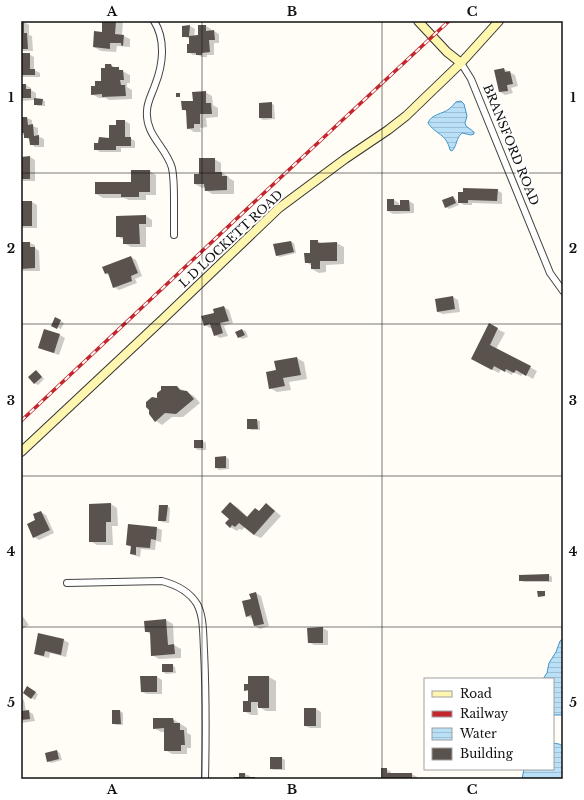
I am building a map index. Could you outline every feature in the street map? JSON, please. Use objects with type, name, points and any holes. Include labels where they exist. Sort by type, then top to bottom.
[{"type":"main road","name":"BRANSFORD ROAD","points":[[418,21],[447,52],[461,64]]},
{"type":"main road","name":"L D LOCKETT ROAD","points":[[21,452],[279,208],[406,116],[461,64],[499,21]]},
{"type":"street","points":[[154,21],[161,37],[162,61],[160,73],[148,102],[147,117],[155,140],[169,159],[172,170],[174,185],[174,235]]},
{"type":"street","name":"BRANSFORD ROAD","points":[[461,64],[471,79],[550,273],[563,291]]},
{"type":"street","points":[[67,582],[162,581],[172,583],[181,588],[191,596],[197,604],[202,625],[205,679],[205,779]]},
{"type":"water","points":[[461,101],[464,104],[467,116],[465,123],[466,126],[474,132],[474,134],[471,135],[462,133],[452,151],[450,150],[446,140],[428,123],[434,116],[446,111],[456,102]]},
{"type":"water","points":[[563,638],[563,715],[554,715],[554,678],[544,678],[560,641]]},
{"type":"water","points":[[554,743],[563,746],[563,779],[522,779],[524,770],[554,770]]},
{"type":"building","points":[[24,21],[24,33],[27,33],[28,49],[21,49],[21,22]]},
{"type":"building","points":[[102,21],[116,21],[115,34],[124,35],[123,46],[121,43],[110,43],[110,49],[93,47],[94,31],[102,32]]},
{"type":"building","points":[[190,25],[189,36],[198,35],[198,25],[206,25],[206,31],[214,30],[215,40],[209,40],[210,52],[202,53],[202,55],[187,53],[189,37],[182,37],[182,26]]},
{"type":"building","points":[[21,53],[30,53],[30,69],[35,69],[35,75],[21,75]]},
{"type":"building","points":[[105,64],[111,64],[112,67],[119,67],[119,70],[123,70],[124,80],[120,80],[121,85],[125,85],[126,96],[102,97],[102,94],[91,95],[91,86],[95,86],[95,81],[101,81],[101,68],[105,68]]},
{"type":"building","points":[[504,68],[505,72],[510,71],[513,84],[507,85],[508,91],[499,92],[494,70]]},
{"type":"building","points":[[21,84],[26,84],[26,89],[31,89],[31,98],[21,98]]},
{"type":"building","points":[[206,91],[206,103],[211,103],[212,114],[200,114],[200,124],[194,124],[194,128],[187,129],[186,110],[182,110],[181,101],[193,101],[192,92]]},
{"type":"building","points":[[176,93],[180,93],[180,97],[176,97]]},
{"type":"building","points":[[34,98],[43,99],[42,105],[34,105]]},
{"type":"building","points":[[272,102],[272,118],[259,118],[259,103]]},
{"type":"building","points":[[21,117],[27,117],[28,125],[33,124],[34,136],[39,135],[39,145],[30,145],[29,138],[24,138],[24,133],[21,133]]},
{"type":"building","points":[[116,120],[125,120],[125,137],[131,137],[131,146],[116,146],[116,150],[94,150],[94,143],[98,143],[99,137],[109,138],[109,125],[116,125]]},
{"type":"building","points":[[30,156],[30,179],[21,179],[21,157]]},
{"type":"building","points":[[199,158],[215,158],[215,172],[222,172],[222,176],[227,176],[227,190],[205,191],[204,184],[194,184],[194,174],[199,174]]},
{"type":"building","points":[[131,170],[150,170],[150,192],[139,192],[139,197],[121,197],[121,194],[95,194],[95,182],[131,182]]},
{"type":"building","points":[[463,188],[498,189],[497,201],[468,200],[468,203],[458,203],[458,192],[463,192]]},
{"type":"building","points":[[453,196],[456,203],[445,208],[442,200]]},
{"type":"building","points":[[387,199],[394,199],[394,205],[400,205],[400,200],[409,200],[410,211],[387,211]]},
{"type":"building","points":[[21,201],[32,201],[32,226],[21,226]]},
{"type":"building","points":[[146,215],[146,224],[139,224],[140,244],[123,244],[123,237],[116,237],[116,216]]},
{"type":"building","points":[[310,240],[318,240],[318,243],[337,242],[337,261],[320,261],[320,269],[311,269],[311,263],[305,263],[304,253],[310,253]]},
{"type":"building","points":[[291,241],[294,252],[276,256],[273,244]]},
{"type":"building","points":[[21,242],[30,242],[30,247],[35,247],[35,268],[21,269]]},
{"type":"building","points":[[131,256],[138,273],[131,276],[132,281],[113,288],[108,273],[105,274],[102,267]]},
{"type":"building","points":[[453,296],[455,309],[437,312],[435,299]]},
{"type":"building","points":[[224,306],[229,321],[220,323],[223,333],[214,336],[210,324],[204,326],[201,316],[214,313],[213,309]]},
{"type":"building","points":[[55,317],[61,320],[57,329],[51,326]]},
{"type":"building","points":[[489,323],[498,328],[490,345],[531,366],[526,376],[516,370],[514,373],[506,369],[505,372],[494,366],[492,370],[471,359]]},
{"type":"building","points":[[44,329],[60,334],[54,353],[38,348]]},
{"type":"building","points":[[242,329],[245,335],[238,338],[235,332]]},
{"type":"building","points":[[297,357],[301,375],[283,378],[285,386],[269,389],[266,372],[276,370],[274,361]]},
{"type":"building","points":[[36,370],[42,377],[34,384],[28,377]]},
{"type":"building","points":[[161,386],[177,386],[180,390],[187,391],[194,399],[176,414],[165,413],[155,422],[149,414],[149,410],[146,407],[146,402],[152,397],[157,398],[157,393],[161,390]]},
{"type":"building","points":[[247,419],[257,419],[258,429],[247,429]]},
{"type":"building","points":[[194,440],[203,440],[203,448],[194,448]]},
{"type":"building","points":[[226,456],[226,468],[215,468],[215,457]]},
{"type":"building","points":[[230,502],[247,517],[255,508],[259,511],[266,503],[275,511],[254,535],[239,523],[235,527],[232,525],[230,528],[225,523],[229,519],[221,512]]},
{"type":"building","points":[[111,503],[111,522],[106,522],[106,542],[89,542],[89,504]]},
{"type":"building","points":[[159,505],[168,505],[166,521],[158,521]]},
{"type":"building","points":[[41,511],[50,530],[33,538],[27,524],[35,520],[33,514]]},
{"type":"building","points":[[128,524],[157,527],[156,540],[151,539],[150,548],[136,547],[136,555],[130,554],[131,546],[126,545]]},
{"type":"building","points":[[549,574],[549,581],[519,581],[519,575]]},
{"type":"building","points":[[537,591],[545,591],[545,596],[538,597]]},
{"type":"building","points":[[256,592],[264,624],[254,626],[251,615],[246,617],[242,601],[251,599],[249,594]]},
{"type":"building","points":[[166,619],[168,645],[174,644],[175,654],[151,656],[150,632],[145,632],[144,621]]},
{"type":"building","points":[[323,627],[323,643],[308,643],[307,628]]},
{"type":"building","points":[[38,633],[64,639],[61,655],[45,651],[44,656],[34,654]]},
{"type":"building","points":[[162,664],[173,664],[173,672],[162,672]]},
{"type":"building","points":[[140,676],[157,676],[157,692],[141,692]]},
{"type":"building","points":[[248,676],[269,676],[269,708],[258,708],[258,702],[251,702],[251,712],[243,712],[243,701],[248,701],[248,690],[244,691],[244,684],[248,684]]},
{"type":"building","points":[[27,686],[36,692],[31,699],[23,693]]},
{"type":"building","points":[[304,708],[316,708],[316,726],[304,726]]},
{"type":"building","points":[[29,710],[30,719],[21,720],[21,711]]},
{"type":"building","points":[[112,710],[120,710],[121,724],[112,724]]},
{"type":"building","points":[[153,718],[173,718],[174,723],[180,723],[180,730],[184,730],[185,745],[181,745],[181,751],[164,751],[164,728],[153,729]]},
{"type":"building","points":[[57,750],[59,759],[47,762],[45,753]]},
{"type":"building","points":[[270,757],[282,757],[282,769],[270,769]]},
{"type":"building","points":[[381,768],[387,768],[387,773],[412,773],[412,779],[381,779]]},
{"type":"building","points":[[239,773],[245,773],[245,777],[255,777],[255,779],[234,779],[234,777],[239,777]]},
{"type":"railway","points":[[21,421],[449,21]]}]
